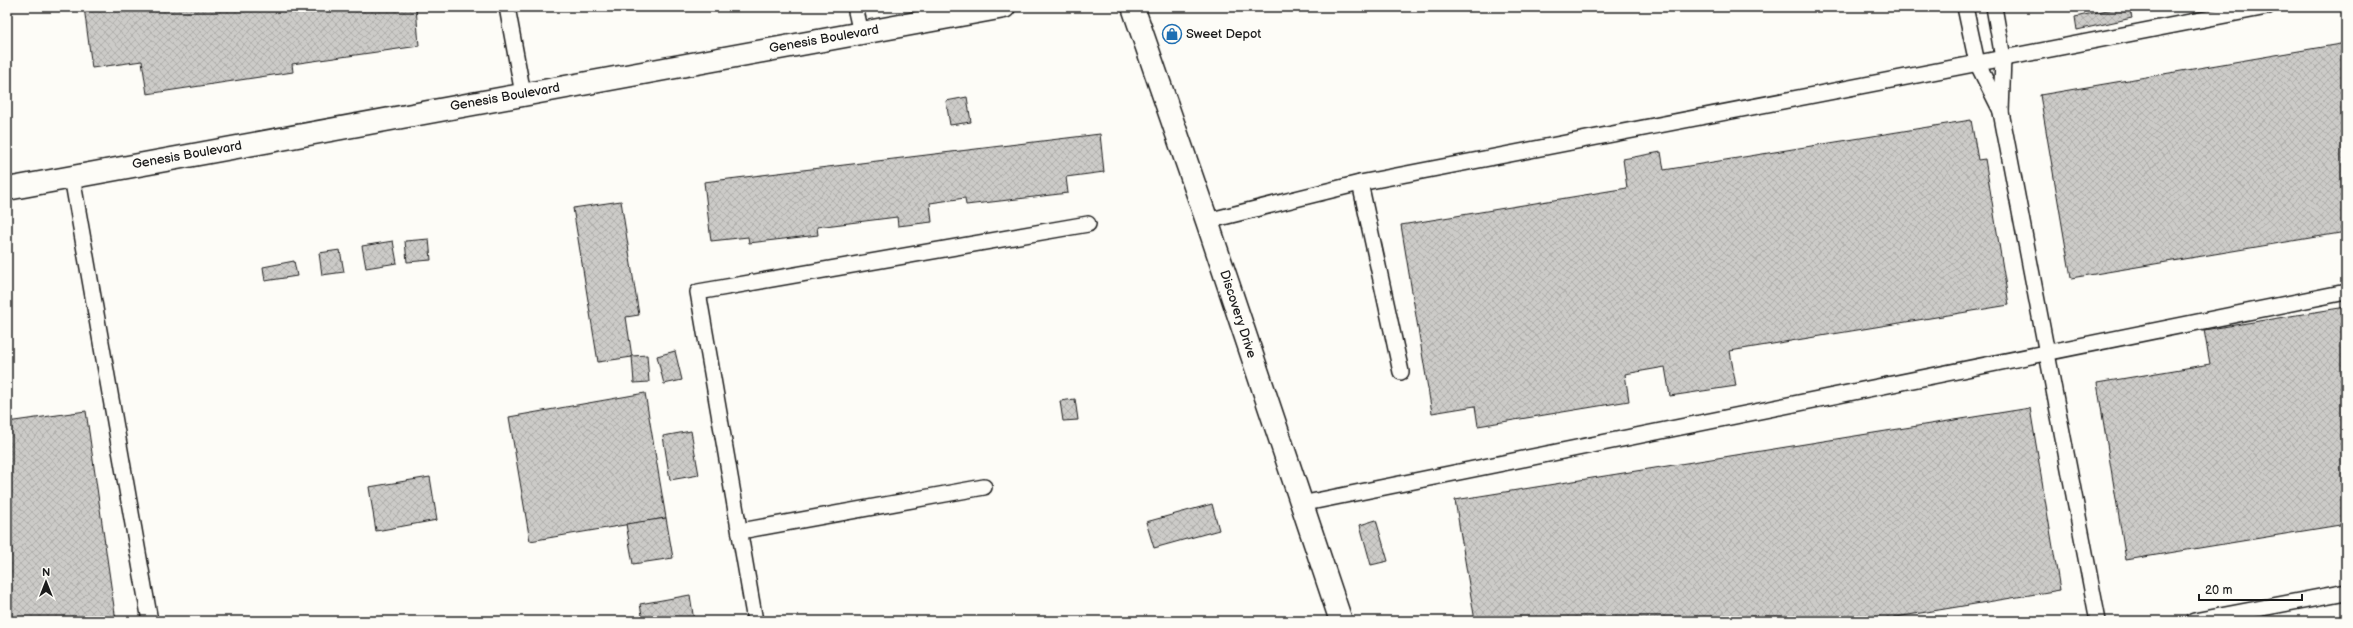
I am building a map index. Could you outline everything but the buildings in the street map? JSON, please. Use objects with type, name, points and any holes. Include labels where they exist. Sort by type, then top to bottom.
[{"type":"street","name":"Genesis Boulevard","points":[[7,189],[1004,7]]},
{"type":"street","name":"Discovery Drive","points":[[1133,7],[1207,221],[1341,621]]},
{"type":"lane","points":[[507,7],[523,94]]},
{"type":"lane","points":[[855,7],[861,33]]},
{"type":"lane","points":[[1965,7],[1976,63],[2001,112]]},
{"type":"lane","points":[[1994,7],[2003,58],[2001,112],[2098,621]]},
{"type":"lane","points":[[1207,221],[1360,183],[2267,7]]},
{"type":"lane","points":[[72,177],[150,621]]},
{"type":"lane","points":[[1360,183],[1401,372]]},
{"type":"lane","points":[[755,621],[741,531],[698,292],[1088,224]]},
{"type":"lane","points":[[1301,504],[2346,292]]},
{"type":"lane","points":[[741,531],[984,487]]},
{"type":"lane","points":[[2194,621],[2346,592]]},
{"type":"place","name":"Sweet Depot","points":[[1172,34]]}]
